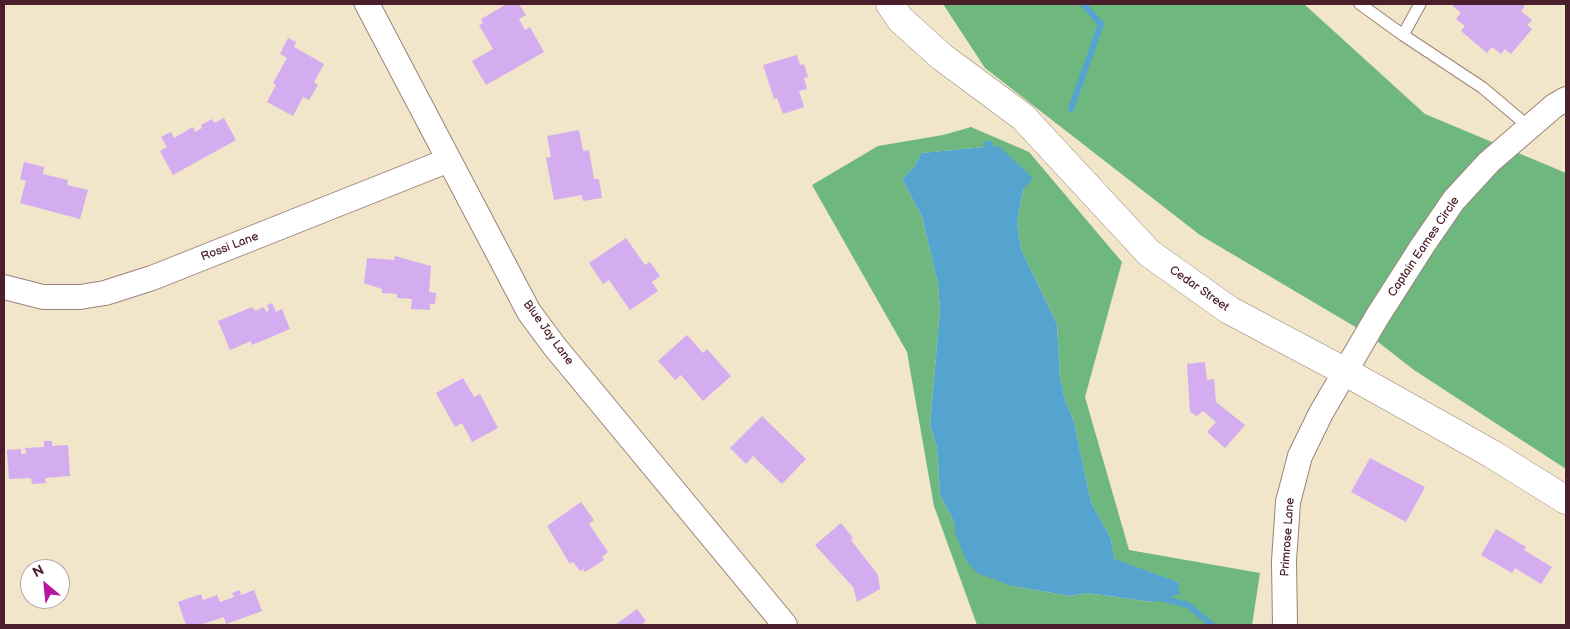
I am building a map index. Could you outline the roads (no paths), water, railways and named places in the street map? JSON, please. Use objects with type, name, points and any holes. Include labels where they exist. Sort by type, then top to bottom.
[{"type":"street","name":"Blue Jay Lane","points":[[367,4],[529,312],[785,625]]},
{"type":"street","name":"Cedar Street","points":[[890,4],[900,19],[942,57],[1023,117],[1149,253],[1228,310],[1344,371],[1492,454],[1566,500]]},
{"type":"street","name":"Captain Eames Circle","points":[[1344,371],[1423,245],[1454,200],[1489,162],[1529,127],[1566,99]]},
{"type":"street","name":"Rossi Lane","points":[[4,287],[43,297],[80,297],[105,293],[152,278],[449,160]]},
{"type":"street","name":"Primrose Lane","points":[[1285,625],[1284,561],[1288,502],[1300,456],[1344,371]]},
{"type":"lane","points":[[1360,4],[1483,88],[1529,127]]},
{"type":"lane","points":[[1403,35],[1420,4]]},
{"type":"water","points":[[992,141],[993,146],[999,146],[1033,178],[1023,190],[1017,223],[1021,249],[1057,324],[1060,378],[1066,403],[1073,418],[1091,502],[1111,539],[1114,559],[1178,582],[1180,594],[1153,602],[1087,593],[1070,596],[1012,586],[977,573],[967,562],[955,533],[955,524],[940,495],[937,448],[930,425],[940,310],[938,283],[922,217],[902,179],[915,166],[921,153],[984,147],[983,142]]},
{"type":"waterway","points":[[1071,109],[1101,24],[1083,4]]},
{"type":"waterway","points":[[1157,597],[1188,605],[1212,625]]}]
